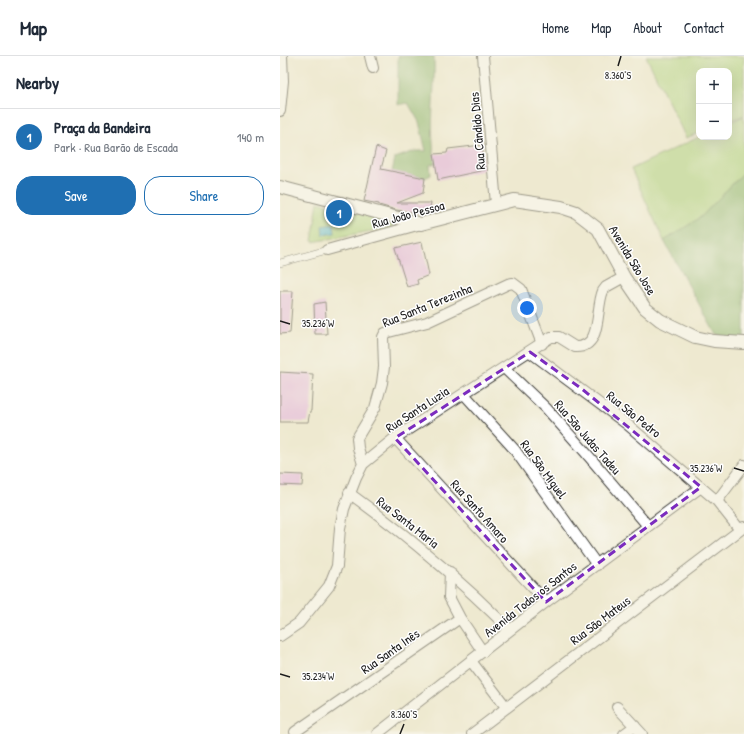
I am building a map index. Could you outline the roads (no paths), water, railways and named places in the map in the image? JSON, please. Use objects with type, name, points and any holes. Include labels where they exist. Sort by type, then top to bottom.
[{"type":"street","points":[[280,111],[283,81],[282,56]]},
{"type":"street","points":[[370,56],[373,68]]},
{"type":"street","name":"Rua Cândido Dias","points":[[483,56],[496,204]]},
{"type":"street","points":[[280,187],[421,224]]},
{"type":"street","name":"Avenida São Jose","points":[[496,204],[514,200],[561,207],[576,212],[588,220],[598,230],[624,277],[645,308],[660,320],[678,330],[714,341],[744,343]]},
{"type":"street","name":"Rua João Pessoa","points":[[280,263],[496,204]]},
{"type":"street","name":"Rua Santa Luzia","points":[[280,636],[299,623],[330,586],[337,566],[340,528],[349,493],[363,464],[396,438],[551,337],[557,336],[574,347],[583,346],[589,342],[594,334],[603,291],[606,287],[624,277]]},
{"type":"street","name":"Rua Santa Terezinha","points":[[363,464],[358,448],[357,438],[375,408],[382,383],[384,368],[383,337],[385,333],[427,322],[513,283],[519,286],[542,344]]},
{"type":"street","name":"Rua São Pedro","points":[[530,352],[628,425],[717,501]]},
{"type":"street","name":"Rua São Judas Tadeu","points":[[504,368],[546,408],[648,526]]},
{"type":"street","name":"Rua São Miguel","points":[[464,394],[514,449],[597,565]]},
{"type":"street","name":"Rua Santo Amaro","points":[[396,438],[546,602]]},
{"type":"street","points":[[742,528],[717,501],[744,465]]},
{"type":"street","name":"Avenida Todos os Santos","points":[[377,734],[546,602],[701,486]]},
{"type":"street","name":"Rua Santa Maria","points":[[349,493],[392,525],[450,572],[510,630]]},
{"type":"street","name":"Rua São Mateus","points":[[472,734],[742,528]]},
{"type":"street","points":[[450,572],[450,597],[460,618],[483,652]]},
{"type":"street","name":"Rua Santa Inês","points":[[295,732],[460,618]]},
{"type":"street","points":[[472,661],[506,707]]},
{"type":"street","points":[[617,707],[642,734]]},
{"type":"street","points":[[624,734],[635,726]]},
{"type":"water","points":[[334,224],[335,233],[323,235],[322,226]]},
{"type":"place","name":"Praça da Bandeira","points":[[339,213]]}]
